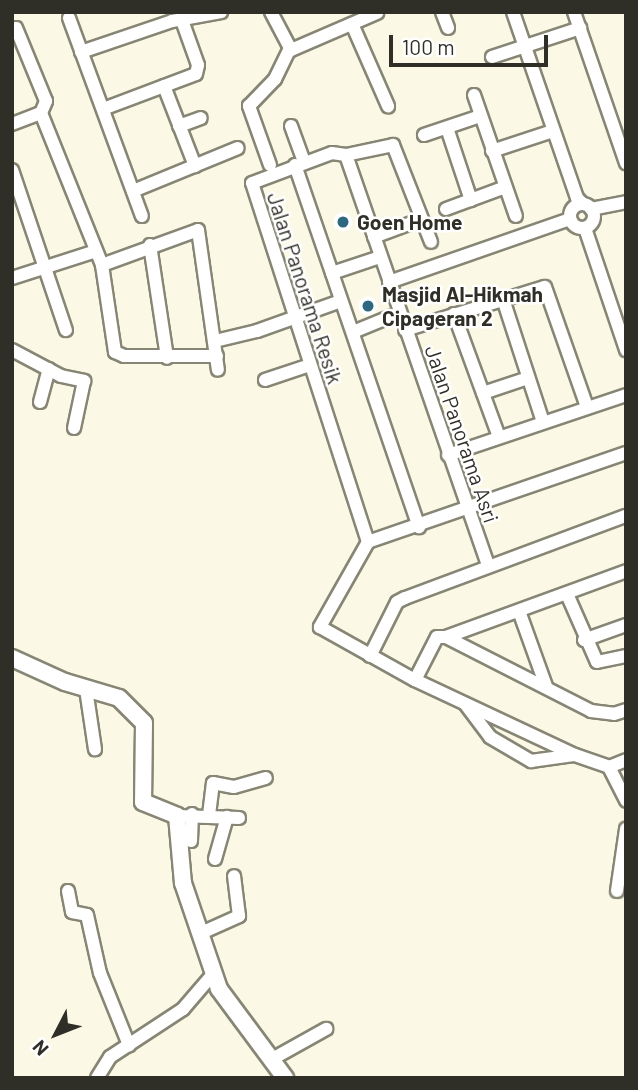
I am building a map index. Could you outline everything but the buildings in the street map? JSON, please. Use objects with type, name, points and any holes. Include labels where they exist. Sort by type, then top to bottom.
[{"type":"street","points":[[81,52],[172,21],[183,23],[221,12]]},
{"type":"street","points":[[271,12],[289,50]]},
{"type":"street","points":[[442,12],[448,28]]},
{"type":"street","points":[[513,12],[626,350]]},
{"type":"street","points":[[574,12],[626,163]]},
{"type":"street","points":[[270,165],[249,106],[275,79],[289,50],[377,13]]},
{"type":"street","points":[[69,18],[142,216]]},
{"type":"street","points":[[103,109],[164,86],[198,69],[183,23]]},
{"type":"street","points":[[352,24],[388,106]]},
{"type":"street","points":[[16,28],[46,101],[41,113],[93,251],[102,265],[116,352],[167,358],[217,356]]},
{"type":"street","points":[[492,57],[580,28]]},
{"type":"street","points":[[164,86],[195,166]]},
{"type":"street","points":[[474,95],[516,216]]},
{"type":"street","points":[[12,124],[41,113]]},
{"type":"street","points":[[424,135],[480,116]]},
{"type":"street","points":[[179,126],[201,118]]},
{"type":"street","points":[[291,126],[299,164],[332,273],[419,527]]},
{"type":"street","points":[[447,128],[471,200]]},
{"type":"street","points":[[492,151],[552,131]]},
{"type":"street","name":"Jalan Panorama Resik","points":[[368,542],[251,188],[256,180],[332,153],[346,155],[388,144],[397,150],[422,219]]},
{"type":"street","points":[[133,191],[238,148]]},
{"type":"street","name":"Jalan Panorama Asri","points":[[346,155],[488,566]]},
{"type":"street","points":[[12,170],[48,267],[66,330]]},
{"type":"street","points":[[446,209],[505,187]]},
{"type":"street","points":[[389,282],[626,202]]},
{"type":"street","points":[[373,237],[422,219],[431,242]]},
{"type":"street","points":[[102,265],[150,245],[198,230],[218,370]]},
{"type":"street","points":[[150,245],[167,358]]},
{"type":"street","points":[[12,278],[93,251]]},
{"type":"street","points":[[332,273],[380,257]]},
{"type":"street","points":[[405,330],[503,299],[547,289],[587,407]]},
{"type":"street","points":[[503,299],[544,422]]},
{"type":"street","points":[[215,341],[294,319],[341,301]]},
{"type":"street","points":[[353,332],[399,313]]},
{"type":"street","points":[[454,314],[499,437]]},
{"type":"street","points":[[12,351],[85,383],[74,428]]},
{"type":"street","points":[[265,380],[310,365]]},
{"type":"street","points":[[40,402],[49,369]]},
{"type":"street","points":[[483,393],[528,378]]},
{"type":"street","points":[[448,455],[626,395]]},
{"type":"street","points":[[626,453],[419,527],[368,542],[320,627],[415,680],[575,754],[609,766],[626,760]]},
{"type":"street","points":[[370,656],[397,602],[626,516]]},
{"type":"street","points":[[415,680],[434,639],[446,637],[626,571]]},
{"type":"street","points":[[567,594],[584,640],[597,662],[626,656]]},
{"type":"street","points":[[519,611],[546,686]]},
{"type":"street","points":[[584,640],[626,625]]},
{"type":"street","points":[[446,637],[591,711],[614,714],[626,710]]},
{"type":"street","points":[[12,658],[86,689],[119,698],[144,723],[141,797],[149,807],[184,815],[233,818],[215,859]]},
{"type":"street","points":[[86,689],[95,749]]},
{"type":"street","points":[[466,704],[489,737],[531,761],[575,754]]},
{"type":"street","points":[[609,766],[626,802]]},
{"type":"street","points":[[209,815],[213,783],[234,787],[266,779]]},
{"type":"street","points":[[184,815],[191,841]]},
{"type":"street","points":[[184,815],[183,883],[213,974],[229,1004],[274,1058],[285,1078]]},
{"type":"street","points":[[617,891],[626,829]]},
{"type":"street","points":[[199,934],[239,916],[234,876]]},
{"type":"street","points":[[68,891],[72,912],[87,915],[100,973],[129,1045]]},
{"type":"street","points":[[97,1078],[110,1058],[183,1009],[213,974]]},
{"type":"street","points":[[274,1058],[326,1029]]},
{"type":"place","name":"Goen Home","points":[[343,222]]},
{"type":"place","name":"Masjid Al-Hikmah Cipageran 2","points":[[368,306]]}]
